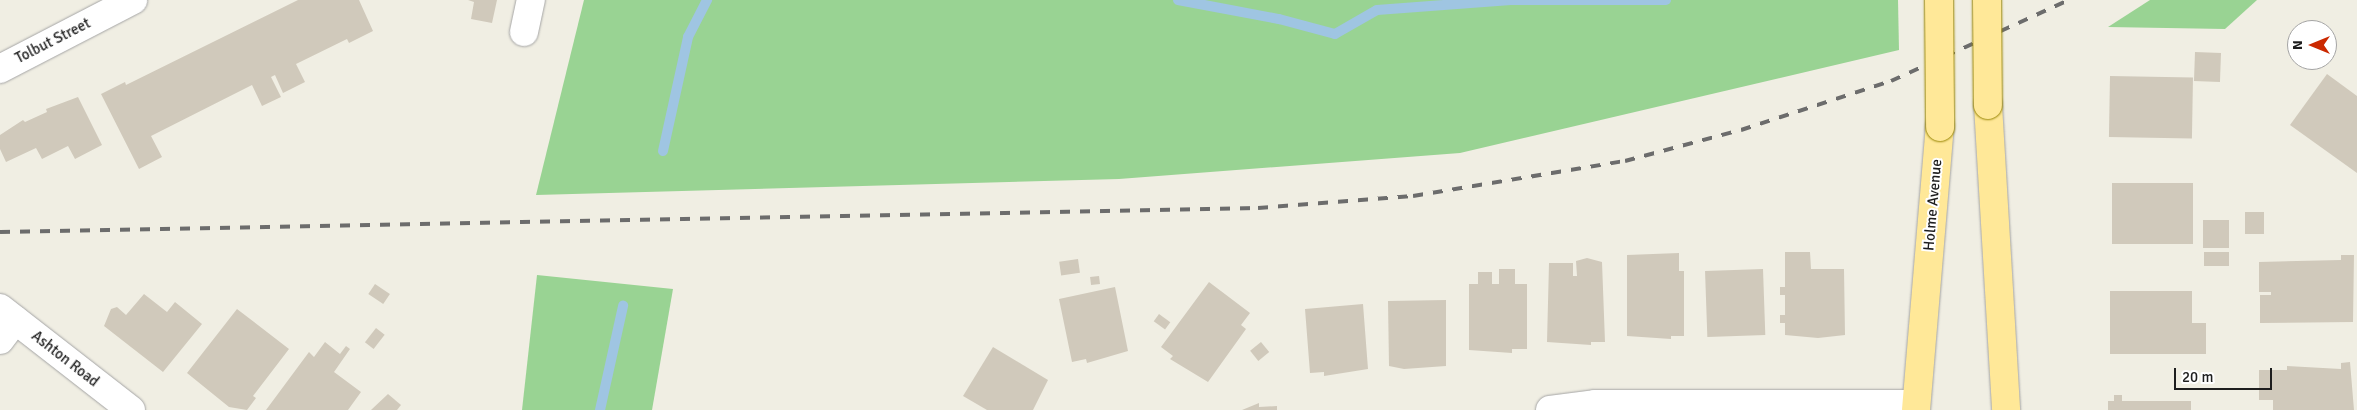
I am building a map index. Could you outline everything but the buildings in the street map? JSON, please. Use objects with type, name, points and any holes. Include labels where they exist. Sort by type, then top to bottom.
[{"type":"main road","name":"Holme Avenue","points":[[1916,407],[1940,127],[1939,0]]},
{"type":"main road","points":[[1987,0],[1988,105],[2006,410]]},
{"type":"street","name":"Tolbut Street","points":[[0,68],[133,0]]},
{"type":"street","points":[[524,32],[531,0]]},
{"type":"street","name":"Ashton Road","points":[[5,323],[131,410]]},
{"type":"street","points":[[1550,410],[1595,404],[1670,408],[1916,407]]},
{"type":"green space","points":[[584,0],[1898,0],[1899,50],[1460,153],[1119,179],[536,195]]},
{"type":"green space","points":[[2150,0],[2257,0],[2225,29],[2108,27]]},
{"type":"green space","points":[[537,275],[673,289],[652,410],[522,410]]},
{"type":"waterway","points":[[663,151],[688,37],[707,0]]},
{"type":"waterway","points":[[1178,0],[1279,19],[1335,34],[1377,10],[1511,0],[1666,0]]},
{"type":"waterway","points":[[600,410],[623,306]]},
{"type":"railway","points":[[0,232],[1258,208],[1413,196],[1625,161],[1741,130],[1891,81],[2069,0]]}]
